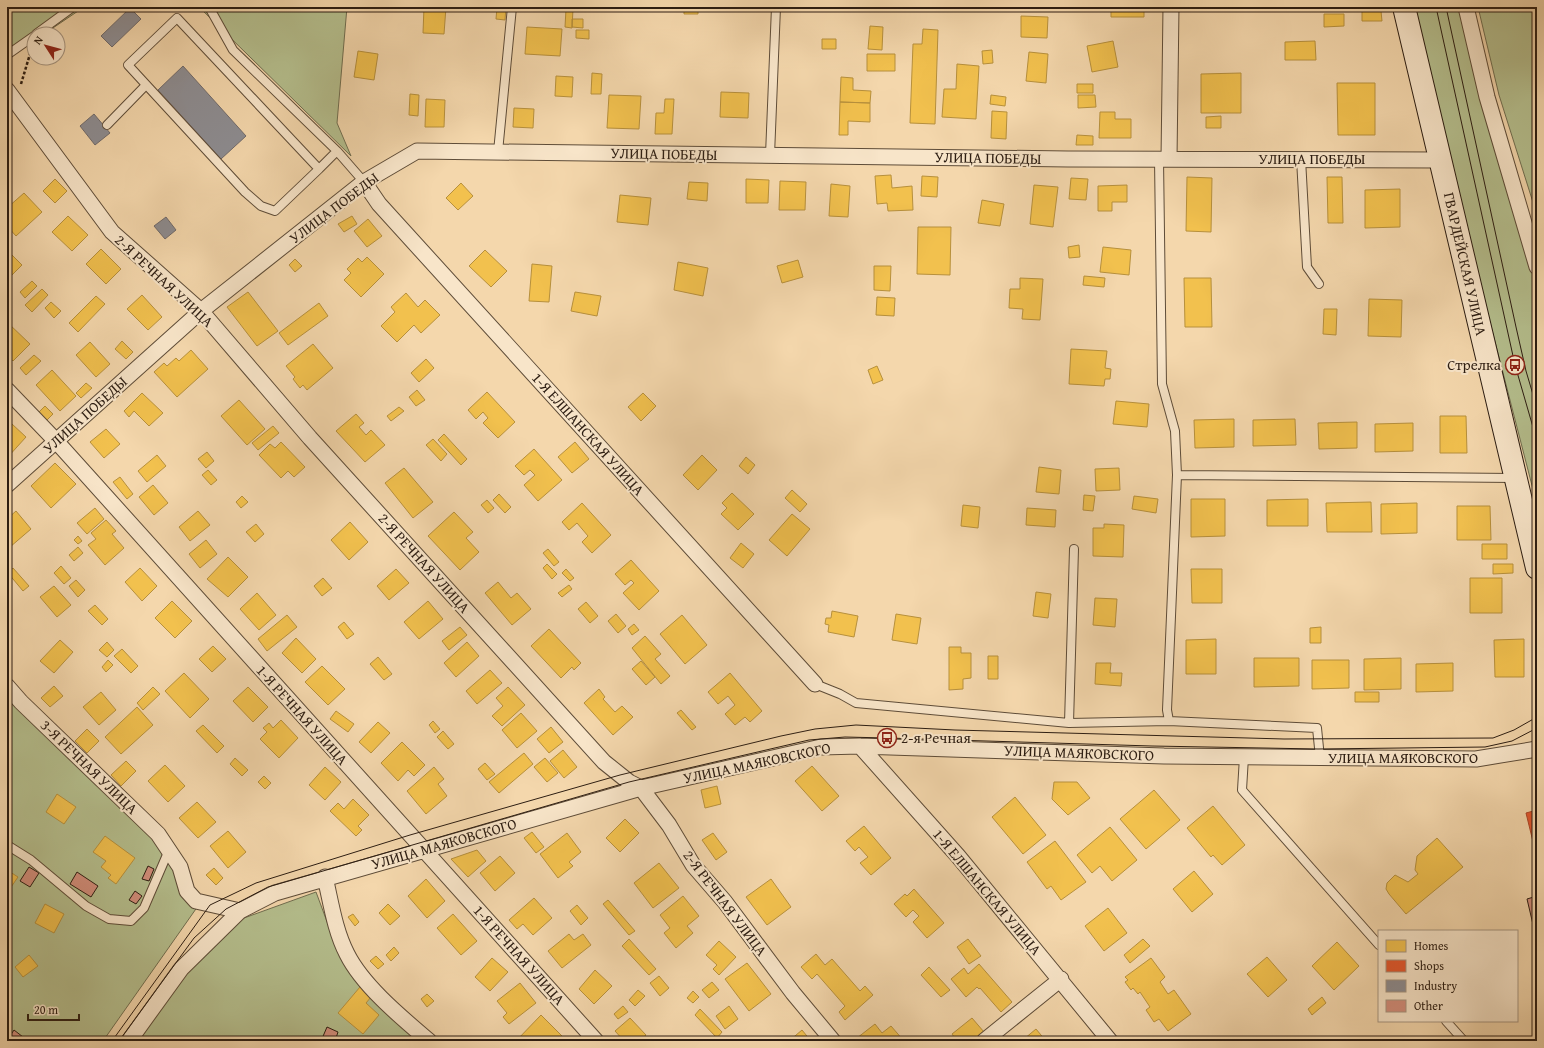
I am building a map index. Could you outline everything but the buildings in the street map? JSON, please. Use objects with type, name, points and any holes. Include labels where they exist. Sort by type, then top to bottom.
[{"type":"main road","name":"ГВАРДЕЙСКАЯ УЛИЦА","points":[[1404,7],[1537,568]]},
{"type":"street","points":[[1164,159],[1171,7]]},
{"type":"street","points":[[1466,7],[1487,97],[1537,267]]},
{"type":"street","name":"2-Я РЕЧНАЯ УЛИЦА","points":[[7,90],[112,232],[201,311],[310,438],[604,762],[630,782],[641,788],[669,825],[693,865],[725,902],[793,993],[833,1041]]},
{"type":"street","name":"УЛИЦА ПОБЕДЫ","points":[[7,485],[201,311],[364,182],[417,151],[1164,159],[1441,160]]},
{"type":"street","name":"1-Я ЕЛШАНСКАЯ УЛИЦА","points":[[364,182],[379,204],[815,684]]},
{"type":"street","name":"1-Я РЕЧНАЯ УЛИЦА","points":[[7,390],[56,441],[596,1041]]},
{"type":"street","name":"3-Я РЕЧНАЯ УЛИЦА","points":[[7,686],[21,702],[158,834],[170,849],[180,867],[187,891],[196,901],[240,912]]},
{"type":"street","name":"1-Я ЕЛШАНСКАЯ УЛИЦА","points":[[860,746],[958,856],[1061,979],[1110,1041]]},
{"type":"street","name":"УЛИЦА МАЯКОВСКОГО","points":[[129,1041],[181,969],[240,912],[275,893],[325,877],[641,788],[821,747],[860,746],[1164,756],[1476,759],[1537,750]]},
{"type":"street","points":[[325,877],[337,928],[346,953],[360,976],[429,1041]]},
{"type":"street","points":[[984,1041],[1061,979]]},
{"type":"lane","points":[[47,26],[73,7]]},
{"type":"lane","points":[[209,7],[233,50],[337,152],[364,182]]},
{"type":"lane","points":[[498,152],[512,7]]},
{"type":"lane","points":[[770,155],[776,7]]},
{"type":"lane","points":[[318,169],[177,18],[128,65],[245,192],[261,206],[275,211],[337,152]]},
{"type":"lane","points":[[7,55],[26,41]]},
{"type":"lane","points":[[107,125],[146,85]]},
{"type":"lane","points":[[1164,159],[1162,384],[1175,431],[1177,475],[1167,710],[1169,721]]},
{"type":"lane","points":[[1301,159],[1307,267],[1319,284]]},
{"type":"lane","points":[[1177,475],[1516,478]]},
{"type":"lane","points":[[1069,723],[1074,549]]},
{"type":"lane","points":[[815,684],[840,694],[856,703],[1069,723],[1169,721],[1317,728],[1320,758]]},
{"type":"lane","points":[[1244,757],[1242,790],[1378,944]]},
{"type":"lane","points":[[7,845],[31,860],[86,906],[109,919],[131,922],[144,908],[170,849]]},
{"type":"lane","points":[[1447,1022],[1464,1041]]},
{"type":"path","points":[[19,108],[20,90],[27,66]]},
{"type":"green space","points":[[7,7],[84,7],[56,26],[26,26],[26,41],[7,57]]},
{"type":"green space","points":[[199,7],[347,7],[337,123],[351,156]]},
{"type":"green space","points":[[1412,7],[1468,7],[1537,257],[1537,505],[1448,159]]},
{"type":"green space","points":[[1478,7],[1537,7],[1537,215],[1499,95]]},
{"type":"green space","points":[[7,693],[156,837],[198,906],[103,1041],[7,1041]]},
{"type":"green space","points":[[316,892],[339,954],[357,982],[418,1041],[139,1041],[185,973],[244,918]]},
{"type":"tram line","points":[[1436,7],[1515,365],[1537,441]]},
{"type":"tram line","points":[[1446,7],[1516,327],[1526,371],[1537,408]]},
{"type":"tram line","points":[[112,1041],[210,905],[256,883],[410,835],[620,775],[781,736],[815,729],[856,725],[955,730],[1284,739],[1493,738],[1514,730],[1537,717]]},
{"type":"tram line","points":[[119,1041],[194,938],[226,909],[268,887],[629,782],[809,740],[845,737],[1152,746],[1318,749],[1485,747],[1512,741],[1537,728]]},
{"type":"place","name":"Стрелка","points":[[1515,365]]},
{"type":"place","name":"2-я Речная","points":[[887,738]]}]
